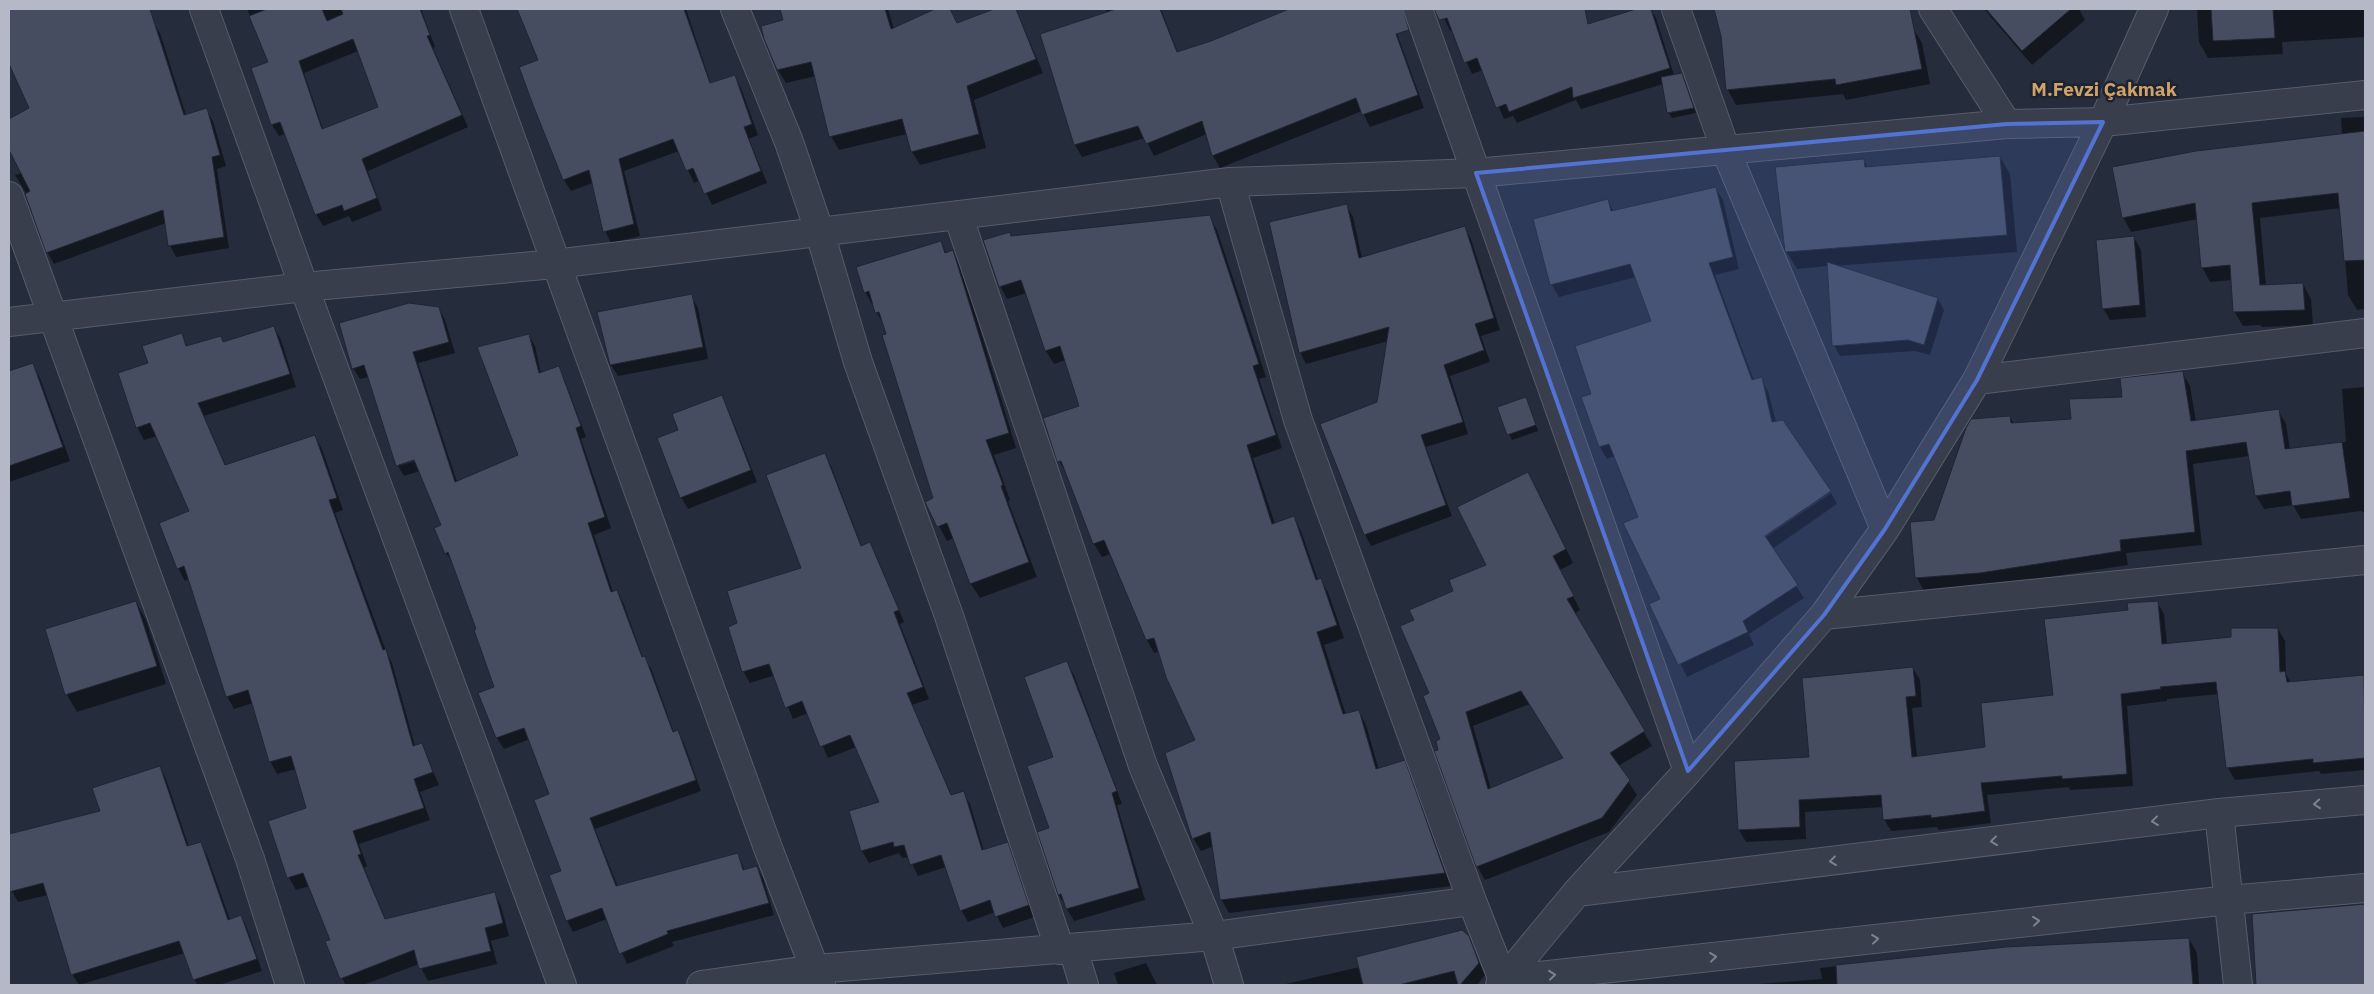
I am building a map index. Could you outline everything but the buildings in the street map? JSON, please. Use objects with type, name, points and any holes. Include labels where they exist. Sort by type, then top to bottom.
[{"type":"street","points":[[204,9],[304,287],[562,985]]},
{"type":"street","points":[[464,9],[768,848],[819,977]]},
{"type":"street","points":[[735,9],[789,142],[820,233],[858,362],[1067,949],[1084,985]]},
{"type":"street","points":[[1418,9],[1688,771]]},
{"type":"street","points":[[1676,9],[1726,151],[1885,529]]},
{"type":"street","points":[[1933,9],[2007,124]]},
{"type":"street","points":[[1502,983],[1578,892],[1688,771],[1824,614],[1885,529],[1977,380],[2103,122],[2154,9]]},
{"type":"street","points":[[9,322],[304,287],[555,264],[1230,182],[1476,173],[2007,124],[2103,122],[2365,96]]},
{"type":"street","points":[[1230,182],[1298,420],[1502,983]]},
{"type":"street","points":[[9,196],[289,985]]},
{"type":"street","points":[[958,215],[1143,766],[1214,936],[1229,985]]},
{"type":"street","points":[[1977,380],[2365,333]]},
{"type":"street","points":[[1824,614],[2365,560]]},
{"type":"street","points":[[1578,892],[2219,813],[2365,800]]},
{"type":"street","points":[[2219,813],[2238,985]]},
{"type":"street","points":[[1502,983],[2229,900],[2365,888]]},
{"type":"street","points":[[701,985],[819,977],[1067,949],[1214,936],[1472,901]]},
{"type":"highlighted area","points":[[2103,122],[1977,380],[1885,529],[1824,615],[1688,771],[1476,173],[2007,124]]},
{"type":"district","name":"M.Fevzi Çakmak","points":[[2104,89]]}]
